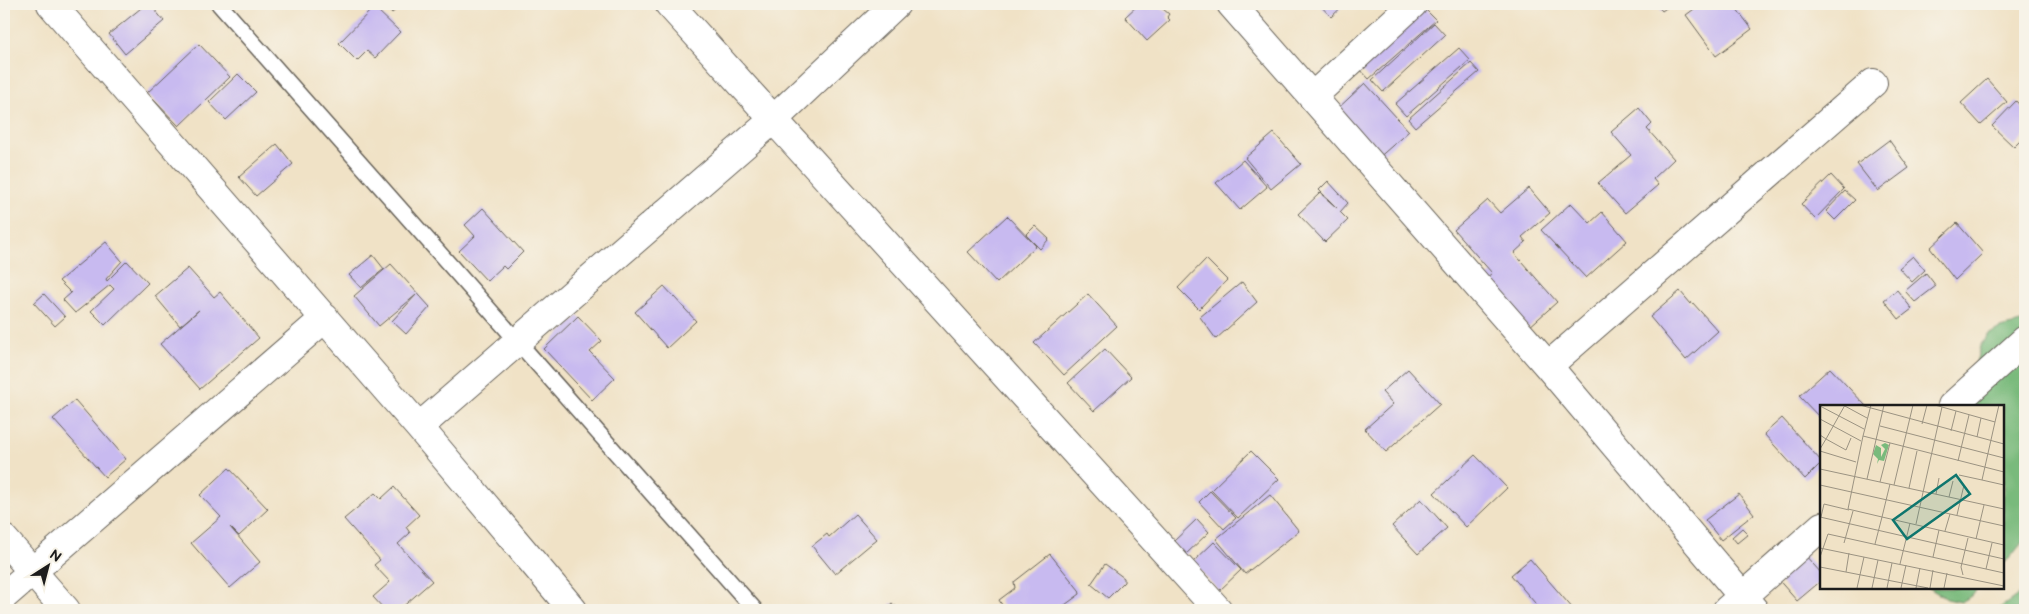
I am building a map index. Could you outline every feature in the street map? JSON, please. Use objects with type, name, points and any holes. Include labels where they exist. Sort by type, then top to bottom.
[{"type":"street","points":[[51,4],[419,427],[573,610]]},
{"type":"street","points":[[669,4],[1218,610]]},
{"type":"street","points":[[419,427],[773,120],[896,4]]},
{"type":"street","points":[[1231,4],[1548,366],[1741,606],[1820,528]]},
{"type":"street","points":[[1313,96],[1413,4]]},
{"type":"street","points":[[1548,366],[1873,83]]},
{"type":"street","points":[[4,596],[325,318]]},
{"type":"street","points":[[1953,405],[2025,340]]},
{"type":"street","points":[[4,539],[66,610]]},
{"type":"lane","points":[[219,4],[755,610]]},
{"type":"green space","points":[[2025,322],[2025,539],[2004,562],[2004,405],[1957,405],[1974,371],[1980,346],[1988,335],[2000,328]]},
{"type":"green space","points":[[1931,589],[1977,589],[1972,596],[1961,602],[1947,599]]},
{"type":"green space","points":[[2025,590],[2025,610],[1997,610]]},
{"type":"building","points":[[146,4],[150,4],[164,21],[125,54],[109,34]]},
{"type":"building","points":[[384,4],[403,4],[392,13]]},
{"type":"building","points":[[1139,4],[1157,4],[1169,14],[1167,17],[1170,20],[1147,41],[1125,17]]},
{"type":"building","points":[[1319,4],[1345,4],[1331,17]]},
{"type":"building","points":[[1656,4],[1672,4],[1662,11]]},
{"type":"building","points":[[1701,4],[1733,4],[1752,29],[1716,56],[1686,15]]},
{"type":"building","points":[[374,7],[400,32],[375,58],[367,51],[357,61],[339,43]]},
{"type":"building","points":[[1425,9],[1436,20],[1369,79],[1359,68]]},
{"type":"building","points":[[1434,23],[1445,35],[1383,92],[1372,80]]},
{"type":"building","points":[[199,44],[230,77],[179,126],[147,93]]},
{"type":"building","points":[[1459,48],[1470,60],[1406,116],[1395,104]]},
{"type":"building","points":[[1471,63],[1479,72],[1415,127],[1408,119]]},
{"type":"building","points":[[238,74],[256,92],[226,120],[209,102]]},
{"type":"building","points":[[1987,79],[2007,102],[1981,125],[1961,103]]},
{"type":"building","points":[[1365,83],[1409,131],[1376,160],[1333,113]]},
{"type":"building","points":[[2016,101],[2025,111],[2025,136],[2014,147],[1992,126]]},
{"type":"building","points":[[1639,108],[1652,124],[1647,129],[1674,159],[1653,179],[1658,185],[1625,213],[1598,183],[1631,155],[1611,132]]},
{"type":"building","points":[[1274,133],[1301,164],[1271,189],[1245,158]]},
{"type":"building","points":[[1889,140],[1909,168],[1878,191],[1857,164]]},
{"type":"building","points":[[277,144],[293,164],[256,196],[239,177]]},
{"type":"building","points":[[1243,160],[1267,187],[1240,210],[1216,183]]},
{"type":"building","points":[[1831,175],[1844,189],[1815,219],[1801,204]]},
{"type":"building","points":[[1328,181],[1348,203],[1340,212],[1348,220],[1325,242],[1298,214],[1320,193],[1337,208],[1319,190]]},
{"type":"building","points":[[1529,188],[1550,213],[1522,237],[1526,242],[1514,253],[1557,302],[1528,328],[1485,279],[1492,273],[1454,230],[1488,200],[1500,213]]},
{"type":"building","points":[[1845,191],[1855,200],[1835,220],[1826,211]]},
{"type":"building","points":[[1571,203],[1590,223],[1602,212],[1627,241],[1586,278],[1541,230]]},
{"type":"building","points":[[483,208],[523,252],[506,269],[503,266],[487,281],[459,251],[475,236],[465,225]]},
{"type":"building","points":[[1007,216],[1036,246],[997,283],[968,252]]},
{"type":"building","points":[[1957,223],[1983,253],[1955,280],[1930,248]]},
{"type":"building","points":[[1035,226],[1049,239],[1040,249],[1026,235]]},
{"type":"building","points":[[106,242],[122,261],[106,279],[107,281],[127,261],[148,283],[105,325],[91,311],[114,289],[110,285],[75,313],[63,300],[71,293],[59,281]]},
{"type":"building","points":[[373,255],[384,269],[361,288],[349,275]]},
{"type":"building","points":[[1913,256],[1925,270],[1912,282],[1899,268]]},
{"type":"building","points":[[1206,259],[1227,280],[1199,309],[1178,288]]},
{"type":"building","points":[[391,264],[430,307],[406,334],[392,321],[416,295],[379,326],[354,296]]},
{"type":"building","points":[[188,268],[214,297],[220,292],[259,338],[200,389],[160,344],[199,310],[180,326],[155,296]]},
{"type":"building","points":[[1926,273],[1936,286],[1915,302],[1905,291]]},
{"type":"building","points":[[1242,282],[1257,302],[1216,339],[1200,317]]},
{"type":"building","points":[[664,286],[696,321],[667,348],[635,312]]},
{"type":"building","points":[[1897,290],[1912,309],[1899,319],[1884,300]]},
{"type":"building","points":[[1680,291],[1718,331],[1686,360],[1650,317]]},
{"type":"building","points":[[44,294],[65,317],[55,326],[34,303]]},
{"type":"building","points":[[1088,294],[1117,326],[1064,375],[1034,343]]},
{"type":"building","points":[[578,316],[602,341],[590,352],[615,378],[592,400],[544,349]]},
{"type":"building","points":[[1105,349],[1131,377],[1094,411],[1068,383]]},
{"type":"building","points":[[1830,368],[1865,405],[1820,405],[1820,418],[1799,396]]},
{"type":"building","points":[[1408,369],[1440,404],[1386,452],[1365,429],[1393,404],[1382,392]]},
{"type":"building","points":[[75,400],[126,459],[105,477],[53,419]]},
{"type":"building","points":[[1782,418],[1820,460],[1820,464],[1805,479],[1764,434]]},
{"type":"building","points":[[1251,451],[1279,479],[1238,518],[1211,490]]},
{"type":"building","points":[[1475,455],[1507,488],[1466,527],[1434,493]]},
{"type":"building","points":[[229,468],[268,509],[239,536],[230,527],[260,562],[230,588],[191,543],[221,517],[200,495]]},
{"type":"building","points":[[394,487],[419,515],[406,527],[410,533],[398,544],[432,581],[399,610],[385,610],[373,597],[390,582],[374,565],[380,560],[344,519],[375,493],[381,499]]},
{"type":"building","points":[[1210,491],[1236,518],[1224,529],[1199,502]]},
{"type":"building","points":[[1739,494],[1754,514],[1721,540],[1705,520]]},
{"type":"building","points":[[1270,495],[1299,531],[1245,574],[1216,539]]},
{"type":"building","points":[[1421,499],[1447,528],[1418,554],[1392,526]]},
{"type":"building","points":[[855,514],[877,539],[835,574],[812,546],[827,534],[829,537]]},
{"type":"building","points":[[1197,519],[1209,532],[1184,556],[1172,543]]},
{"type":"building","points":[[1742,528],[1748,534],[1737,543],[1732,537]]},
{"type":"building","points":[[1214,542],[1241,570],[1219,591],[1193,562]]},
{"type":"building","points":[[1050,554],[1079,590],[1080,594],[1058,610],[1005,610],[999,600],[1015,588],[1014,582]]},
{"type":"building","points":[[1804,554],[1820,572],[1820,582],[1797,601],[1776,577]]},
{"type":"building","points":[[1530,559],[1574,610],[1541,610],[1511,575]]},
{"type":"building","points":[[1105,564],[1124,578],[1124,582],[1108,598],[1091,584]]},
{"type":"building","points":[[892,603],[900,610],[884,610]]}]
